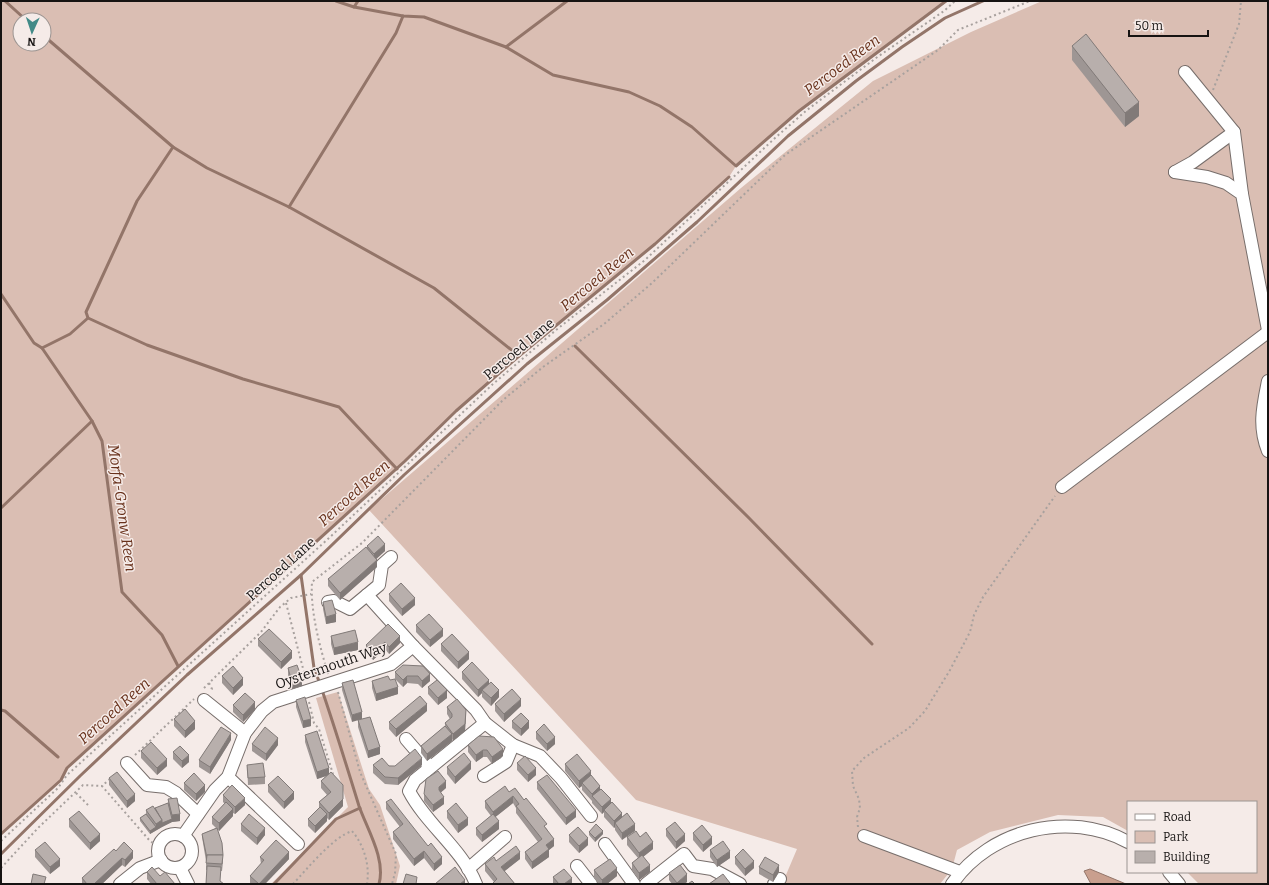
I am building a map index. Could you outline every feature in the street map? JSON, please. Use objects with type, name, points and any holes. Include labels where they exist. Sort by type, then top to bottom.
[{"type":"street","points":[[1062,487],[1268,331],[1242,194],[1234,132],[1185,72]]},
{"type":"street","points":[[1234,132],[1193,162],[1175,172],[1207,177],[1226,183],[1242,194]]},
{"type":"street","points":[[1268,381],[1261,421],[1268,451]]},
{"type":"street","points":[[328,602],[334,601],[350,609],[379,585],[382,565],[392,557]]},
{"type":"street","points":[[367,595],[413,646],[476,710],[484,723],[513,745],[540,756],[561,778],[591,816]]},
{"type":"street","name":"Oystermouth Way","points":[[183,836],[215,790],[228,776],[245,734],[262,711],[274,702],[307,690],[391,664],[413,646]]},
{"type":"street","points":[[201,695],[245,734]]},
{"type":"street","points":[[476,884],[468,869],[416,804],[409,791],[415,780],[484,723]]},
{"type":"street","points":[[406,739],[430,767]]},
{"type":"street","points":[[484,776],[506,762],[513,745]]},
{"type":"street","points":[[127,763],[147,785],[166,787],[176,793],[198,814]]},
{"type":"street","points":[[228,776],[298,844]]},
{"type":"street","points":[[952,884],[960,872],[976,857],[996,844],[1023,832],[1044,827],[1087,828],[1106,832],[1127,842]]},
{"type":"street","points":[[173,834],[183,836],[190,843],[192,853],[186,864],[180,868],[171,868],[161,860],[159,847],[165,838],[173,834]]},
{"type":"street","points":[[864,836],[960,872]]},
{"type":"street","points":[[468,869],[505,837]]},
{"type":"street","points":[[605,844],[628,882]]},
{"type":"street","points":[[646,884],[684,854],[693,866],[712,869],[740,884]]},
{"type":"street","points":[[120,884],[140,868],[161,860]]},
{"type":"street","points":[[577,866],[591,884]]},
{"type":"street","points":[[180,868],[188,884]]},
{"type":"street","points":[[1169,873],[1179,884]]},
{"type":"path","name":"Percoed Lane","points":[[1,841],[58,788],[67,776],[329,538],[493,384],[556,330],[645,260],[719,192],[738,172],[807,110],[876,58],[944,11],[955,1]]},
{"type":"path","points":[[392,884],[395,872],[396,854],[360,772],[336,681],[321,651],[312,594],[312,582],[362,543],[503,400],[542,367],[604,324],[652,283],[785,155],[938,50],[958,30],[1030,1]]},
{"type":"path","points":[[1208,100],[1239,24],[1241,1]]},
{"type":"path","points":[[864,836],[858,827],[857,817],[860,808],[859,799],[853,786],[852,771],[864,758],[909,728],[925,710],[950,670],[970,632],[974,615],[983,597],[1062,487]]},
{"type":"path","points":[[127,763],[201,695],[261,632],[280,607],[298,596],[312,594]]},
{"type":"path","points":[[286,602],[306,682],[314,723],[319,728],[333,774]]},
{"type":"path","points":[[1,868],[38,828],[83,785],[102,786],[112,777]]},
{"type":"path","points":[[102,786],[150,841],[159,847]]},
{"type":"path","points":[[76,792],[89,806]]},
{"type":"path","points":[[292,884],[320,855],[345,833],[352,830],[360,841],[369,872],[367,884]]},
{"type":"green space","points":[[946,1],[799,111],[736,166],[729,177],[655,244],[519,356],[456,411],[405,461],[67,768],[61,780],[1,834],[1,2]]},
{"type":"green space","points":[[1042,1],[1268,1],[1268,884],[1199,884],[1188,873],[1257,873],[1257,801],[1127,801],[1127,830],[1103,817],[1058,815],[990,832],[957,850],[952,869],[940,884],[784,884],[783,882],[797,849],[636,800],[369,510],[741,188],[873,81],[971,32]]},
{"type":"green space","points":[[338,692],[369,789],[380,805],[400,866],[396,884],[271,884],[348,807],[316,698]]},
{"type":"shaded area","points":[[1090,869],[1126,884],[1091,884],[1084,871]]},
{"type":"building","points":[[1086,34],[1139,102],[1125,113],[1072,46]]},
{"type":"building","points":[[378,536],[385,544],[374,554],[367,546]]},
{"type":"building","points":[[366,547],[377,560],[340,593],[328,579]]},
{"type":"building","points":[[401,583],[415,598],[402,609],[389,594]]},
{"type":"building","points":[[332,600],[336,614],[326,617],[323,602]]},
{"type":"building","points":[[429,614],[443,629],[430,640],[416,625]]},
{"type":"building","points":[[388,624],[400,636],[389,647],[385,642],[373,653],[366,645]]},
{"type":"building","points":[[269,629],[292,651],[281,662],[258,639]]},
{"type":"building","points":[[355,630],[358,642],[334,648],[331,636]]},
{"type":"building","points":[[452,634],[469,652],[458,662],[441,644]]},
{"type":"building","points":[[472,662],[489,680],[478,690],[462,672]]},
{"type":"building","points":[[297,665],[302,679],[292,682],[288,668]]},
{"type":"building","points":[[403,665],[423,666],[430,674],[422,681],[418,676],[407,676],[403,680],[395,672]]},
{"type":"building","points":[[233,666],[243,678],[233,688],[222,676]]},
{"type":"building","points":[[388,676],[390,680],[395,679],[398,687],[376,694],[372,681]]},
{"type":"building","points":[[353,680],[362,712],[352,715],[342,683]]},
{"type":"building","points":[[437,680],[447,690],[438,698],[428,687]]},
{"type":"building","points":[[491,682],[499,690],[491,698],[482,690]]},
{"type":"building","points":[[512,689],[521,699],[504,714],[495,704]]},
{"type":"building","points":[[245,693],[255,702],[243,715],[233,705]]},
{"type":"building","points":[[420,696],[427,704],[396,729],[389,722]]},
{"type":"building","points":[[305,697],[311,719],[303,721],[296,700]]},
{"type":"building","points":[[457,699],[466,710],[465,724],[453,734],[445,723],[452,717],[452,714],[447,707]]},
{"type":"building","points":[[185,709],[195,721],[185,731],[174,719]]},
{"type":"building","points":[[521,713],[529,721],[521,729],[512,721]]},
{"type":"building","points":[[370,717],[380,747],[368,751],[358,720]]},
{"type":"building","points":[[544,724],[555,737],[547,744],[536,732]]},
{"type":"building","points":[[445,726],[452,734],[427,754],[421,746]]},
{"type":"building","points":[[221,727],[231,733],[210,767],[199,760]]},
{"type":"building","points":[[265,727],[278,738],[266,754],[252,744]]},
{"type":"building","points":[[317,731],[329,768],[317,772],[305,735]]},
{"type":"building","points":[[479,736],[494,737],[503,749],[492,757],[487,750],[483,750],[476,755],[468,745]]},
{"type":"building","points":[[151,742],[167,759],[157,768],[141,751]]},
{"type":"building","points":[[180,746],[189,755],[182,761],[173,752]]},
{"type":"building","points":[[415,749],[422,758],[398,778],[385,777],[373,765],[382,758],[389,766],[395,766]]},
{"type":"building","points":[[464,753],[471,762],[455,777],[447,767]]},
{"type":"building","points":[[577,754],[591,771],[579,781],[565,764]]},
{"type":"building","points":[[525,756],[536,768],[528,775],[517,763]]},
{"type":"building","points":[[263,763],[265,777],[248,778],[247,765]]},
{"type":"building","points":[[438,771],[446,781],[439,787],[439,790],[444,797],[433,805],[424,794],[426,779]]},
{"type":"building","points":[[117,772],[135,794],[127,801],[109,778]]},
{"type":"building","points":[[331,772],[343,785],[343,799],[329,813],[319,802],[331,792],[321,781]]},
{"type":"building","points":[[194,773],[205,785],[196,794],[184,783]]},
{"type":"building","points":[[547,775],[576,810],[566,818],[537,782]]},
{"type":"building","points":[[591,775],[600,786],[592,794],[582,783]]},
{"type":"building","points":[[278,776],[294,792],[284,802],[268,785]]},
{"type":"building","points":[[232,785],[245,798],[235,807],[223,795]]},
{"type":"building","points":[[505,786],[509,792],[515,788],[524,800],[526,798],[547,824],[544,826],[554,839],[546,845],[549,849],[532,862],[525,852],[542,839],[516,806],[519,804],[513,796],[493,812],[485,801]]},
{"type":"building","points":[[601,789],[611,799],[602,807],[592,796]]},
{"type":"building","points":[[177,798],[180,814],[172,815],[168,799]]},
{"type":"building","points":[[391,799],[428,846],[431,843],[442,857],[434,864],[424,851],[414,859],[393,832],[403,824],[386,802]]},
{"type":"building","points":[[226,802],[233,809],[219,823],[212,817]]},
{"type":"building","points":[[612,802],[622,813],[614,821],[604,810]]},
{"type":"building","points":[[168,803],[172,819],[162,823],[162,820],[155,808]]},
{"type":"building","points":[[456,803],[468,818],[458,825],[447,811]]},
{"type":"building","points":[[153,806],[162,820],[156,824],[146,810]]},
{"type":"building","points":[[320,807],[327,814],[315,826],[308,819]]},
{"type":"building","points":[[79,811],[100,834],[90,843],[69,819]]},
{"type":"building","points":[[627,813],[635,824],[622,833],[615,823]]},
{"type":"building","points":[[146,814],[156,827],[150,831],[140,818]]},
{"type":"building","points":[[249,814],[265,828],[257,838],[241,824]]},
{"type":"building","points":[[493,814],[499,821],[482,835],[476,828]]},
{"type":"building","points":[[675,822],[685,834],[676,842],[666,829]]},
{"type":"building","points":[[596,824],[603,831],[595,838],[589,832]]},
{"type":"building","points":[[702,825],[712,837],[703,845],[693,833]]},
{"type":"building","points":[[578,827],[588,838],[579,846],[569,835]]},
{"type":"building","points":[[217,828],[222,843],[223,855],[207,855],[207,858],[202,834]]},
{"type":"building","points":[[636,831],[640,837],[646,832],[653,842],[639,853],[627,837]]},
{"type":"building","points":[[276,840],[289,852],[259,884],[250,876],[264,860],[260,857]]},
{"type":"building","points":[[723,841],[730,851],[717,860],[710,850]]},
{"type":"building","points":[[45,842],[60,859],[50,867],[35,850]]},
{"type":"building","points":[[124,842],[133,851],[125,860],[122,858],[94,884],[87,884],[82,878],[114,849],[116,851]]},
{"type":"building","points":[[516,846],[520,852],[501,867],[515,884],[494,884],[493,883],[497,879],[485,864],[494,857],[496,861]]},
{"type":"building","points":[[743,849],[754,861],[745,869],[735,857]]},
{"type":"building","points":[[207,855],[223,855],[222,864],[206,863]]},
{"type":"building","points":[[642,855],[650,865],[639,873],[632,863]]},
{"type":"building","points":[[765,857],[779,865],[773,875],[759,867]]},
{"type":"building","points":[[610,859],[617,868],[602,880],[594,870]]},
{"type":"building","points":[[680,865],[687,874],[677,883],[669,873]]},
{"type":"building","points":[[207,866],[221,867],[220,881],[224,884],[206,884]]},
{"type":"building","points":[[152,867],[160,876],[165,872],[175,884],[157,884],[147,872]]},
{"type":"building","points":[[455,867],[465,880],[460,884],[435,884]]},
{"type":"building","points":[[564,869],[572,878],[564,884],[559,884],[553,877]]},
{"type":"building","points":[[33,874],[46,877],[44,884],[31,884]]},
{"type":"building","points":[[406,874],[417,877],[416,884],[403,884]]},
{"type":"building","points":[[723,874],[730,883],[729,884],[709,884]]},
{"type":"building","points":[[692,881],[695,884],[688,884]]},
{"type":"waterway","points":[[5,1],[17,12]]},
{"type":"waterway","points":[[336,1],[354,7],[403,16],[424,17],[506,47],[553,75],[629,92],[660,106],[692,127],[736,166],[799,111],[946,1]]},
{"type":"waterway","points":[[354,7],[358,1]]},
{"type":"waterway","points":[[506,47],[567,1]]},
{"type":"waterway","points":[[1,854],[80,776],[187,675],[301,575],[404,475],[527,364],[607,300],[697,222],[788,136],[856,81],[902,47],[945,18],[983,1]]},
{"type":"waterway","points":[[289,207],[396,33],[403,16]]},
{"type":"waterway","points":[[52,43],[173,147],[207,168],[289,207],[434,288],[519,356]]},
{"type":"waterway","points":[[173,147],[137,201],[86,312],[88,318],[147,345],[243,379],[339,407],[397,469]]},
{"type":"waterway","name":"Percoed Reen","points":[[1,834],[61,780],[67,768],[405,461],[456,411],[519,356],[655,244],[729,177]]},
{"type":"waterway","name":"Morfa-Gronw Reen","points":[[1,294],[34,343],[42,348],[92,421],[102,441],[122,592],[162,635],[178,666]]},
{"type":"waterway","points":[[42,348],[70,334],[88,318]]},
{"type":"waterway","points":[[575,346],[749,518],[872,644]]},
{"type":"waterway","points":[[1,508],[92,421]]},
{"type":"waterway","points":[[301,575],[314,668],[320,684]]},
{"type":"waterway","points":[[322,690],[359,806],[378,854],[380,864],[379,884]]},
{"type":"waterway","points":[[1,710],[5,711],[58,757]]},
{"type":"waterway","points":[[274,884],[336,819],[360,808]]}]
